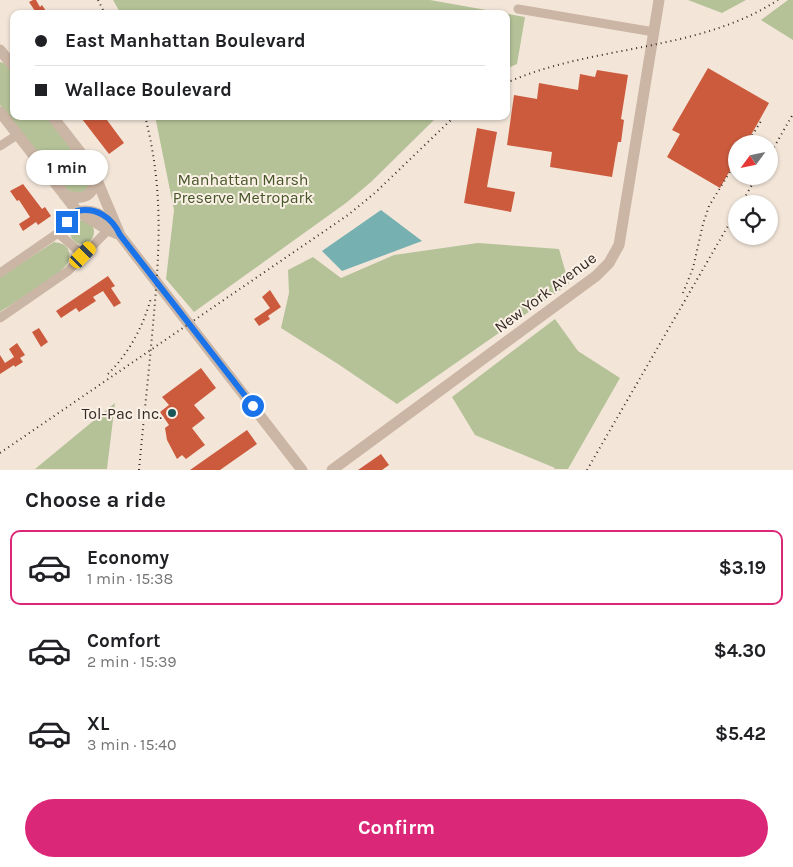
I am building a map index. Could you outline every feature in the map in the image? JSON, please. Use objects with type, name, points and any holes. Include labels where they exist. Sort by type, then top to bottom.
[{"type":"street","name":"New York Avenue","points":[[332,470],[596,276],[609,263],[619,245],[659,0]]},
{"type":"street","points":[[518,9],[654,32]]},
{"type":"street","points":[[0,50],[10,62]]},
{"type":"street","points":[[0,112],[77,211],[114,231]]},
{"type":"street","points":[[55,120],[90,166],[114,231],[302,470]]},
{"type":"street","points":[[0,146],[17,135]]},
{"type":"street","points":[[64,195],[74,198],[81,198],[87,195],[92,191],[96,178]]},
{"type":"street","points":[[0,273],[58,233],[77,211]]},
{"type":"street","points":[[0,318],[68,272],[83,255],[114,231]]},
{"type":"street","points":[[58,233],[83,255]]},
{"type":"green space","points":[[113,0],[430,0],[486,10],[119,10]]},
{"type":"green space","points":[[688,0],[746,0],[722,13]]},
{"type":"green space","points":[[788,0],[793,0],[793,40],[761,20]]},
{"type":"green space","points":[[510,14],[525,17],[517,64],[510,67]]},
{"type":"green space","points":[[0,62],[4,63],[10,70],[10,118],[0,105]]},
{"type":"green space","points":[[12,120],[49,120],[87,170],[92,182],[82,195],[67,190]]},
{"type":"green space","name":"Manhattan Marsh Preserve Metropark","points":[[156,120],[434,120],[371,182],[346,203],[194,312],[166,279],[174,210]]},
{"type":"green space","points":[[82,220],[91,223],[94,232],[91,241],[82,244],[73,241],[70,232],[73,223]]},
{"type":"green space","points":[[54,242],[64,245],[68,249],[69,261],[67,264],[47,282],[0,312],[0,277]]},
{"type":"green space","points":[[478,243],[559,249],[569,284],[397,404],[281,328],[289,293],[288,270],[313,257],[341,278],[394,255]]},
{"type":"green space","points":[[555,319],[578,351],[620,378],[568,469],[554,469],[475,435],[452,397]]},
{"type":"green space","points":[[115,403],[107,469],[35,469]]},
{"type":"water","points":[[381,210],[422,241],[342,271],[322,251]]},
{"type":"building","points":[[36,0],[40,7],[42,5],[45,10],[34,10],[29,2]]},
{"type":"building","points":[[708,68],[769,103],[751,135],[728,135],[728,174],[720,188],[667,157],[680,134],[672,130]]},
{"type":"building","points":[[597,70],[628,75],[621,119],[624,120],[621,142],[618,142],[612,177],[550,167],[552,152],[507,145],[514,95],[537,99],[539,83],[578,90],[580,74],[595,77]]},
{"type":"building","points":[[83,120],[107,120],[124,143],[109,154]]},
{"type":"building","points":[[477,128],[497,132],[487,187],[515,192],[511,212],[464,203]]},
{"type":"building","points":[[23,184],[42,209],[45,207],[51,216],[38,225],[36,222],[23,231],[19,224],[30,217],[19,200],[17,201],[10,191]]},
{"type":"building","points":[[108,276],[115,286],[111,288],[121,303],[114,307],[103,291],[93,297],[96,301],[79,312],[76,308],[61,318],[56,311]]},
{"type":"building","points":[[270,290],[281,307],[268,316],[270,319],[259,326],[254,319],[270,308],[262,297]]},
{"type":"building","points":[[39,328],[48,342],[41,347],[32,332]]},
{"type":"building","points":[[17,343],[25,355],[20,358],[23,362],[15,367],[14,365],[0,374],[0,355],[5,363],[14,357],[9,349]]},
{"type":"building","name":"Tol-Pac Inc.","points":[[201,368],[216,388],[194,405],[205,418],[192,428],[205,445],[186,459],[182,455],[177,459],[167,440],[165,428],[169,425],[160,412],[169,405],[162,397]]},
{"type":"building","points":[[247,430],[257,444],[220,470],[190,470]]},
{"type":"building","points":[[381,454],[389,465],[382,470],[358,470]]},
{"type":"railway","points":[[98,0],[103,10]]},
{"type":"railway","points":[[510,81],[539,70],[574,61],[713,30],[746,17],[778,0]]},
{"type":"railway","points":[[778,140],[793,114]]},
{"type":"railway","points":[[139,470],[155,307],[159,226],[156,172],[146,120]]},
{"type":"railway","points":[[0,453],[348,215],[376,192],[451,120]]},
{"type":"railway","points":[[752,135],[761,121]]},
{"type":"railway","points":[[683,293],[693,268],[709,206],[728,175]]},
{"type":"railway","points":[[746,195],[752,185]]},
{"type":"railway","points":[[587,470],[728,226]]},
{"type":"railway","points":[[108,374],[116,366],[134,339],[144,319],[151,298]]},
{"type":"place","name":"Tol-Pac Inc.","points":[[172,413]]},
{"type":"route","points":[[67,222],[77,211],[91,209],[98,212],[116,227],[120,235],[253,406]]}]
